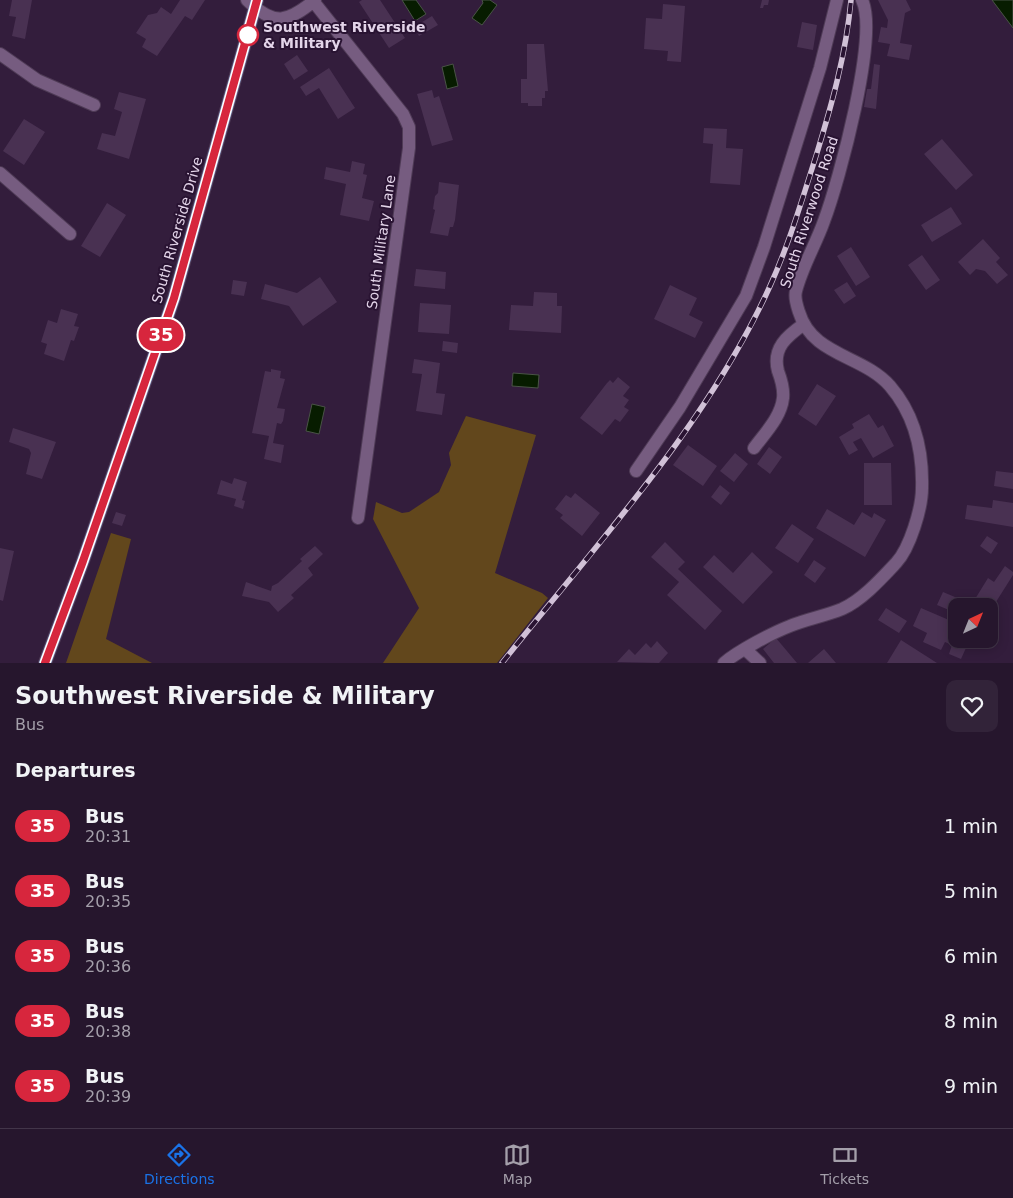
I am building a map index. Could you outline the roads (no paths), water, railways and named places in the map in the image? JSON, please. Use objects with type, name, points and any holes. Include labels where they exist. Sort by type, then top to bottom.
[{"type":"main road","name":"South Riverside Drive","points":[[45,663],[86,552],[174,298],[253,3]]},
{"type":"street","points":[[636,471],[680,407],[746,296],[764,247],[820,68],[837,0]]},
{"type":"street","name":"South Riverwood Road","points":[[724,663],[789,626],[843,608],[872,587],[898,560],[912,532],[922,499],[922,466],[919,445],[914,425],[900,399],[890,386],[869,368],[816,341],[804,324],[795,293],[825,220],[852,127],[868,20],[862,0]]},
{"type":"street","points":[[253,3],[270,16],[286,19],[298,14],[314,1]]},
{"type":"street","name":"South Military Lane","points":[[314,1],[390,95],[409,127],[409,148],[358,518]]},
{"type":"street","points":[[0,54],[37,80],[94,104]]},
{"type":"street","points":[[0,173],[70,234]]},
{"type":"street","points":[[754,448],[778,415],[783,399],[776,360],[778,350],[786,337],[804,324]]},
{"type":"street","points":[[746,650],[760,663]]},
{"type":"railway","points":[[502,663],[648,482],[715,387],[744,338],[777,270],[806,189],[838,79],[846,40],[851,0]]},
{"type":"place","name":"Southwest Riverside & Military","points":[[248,35]]}]
